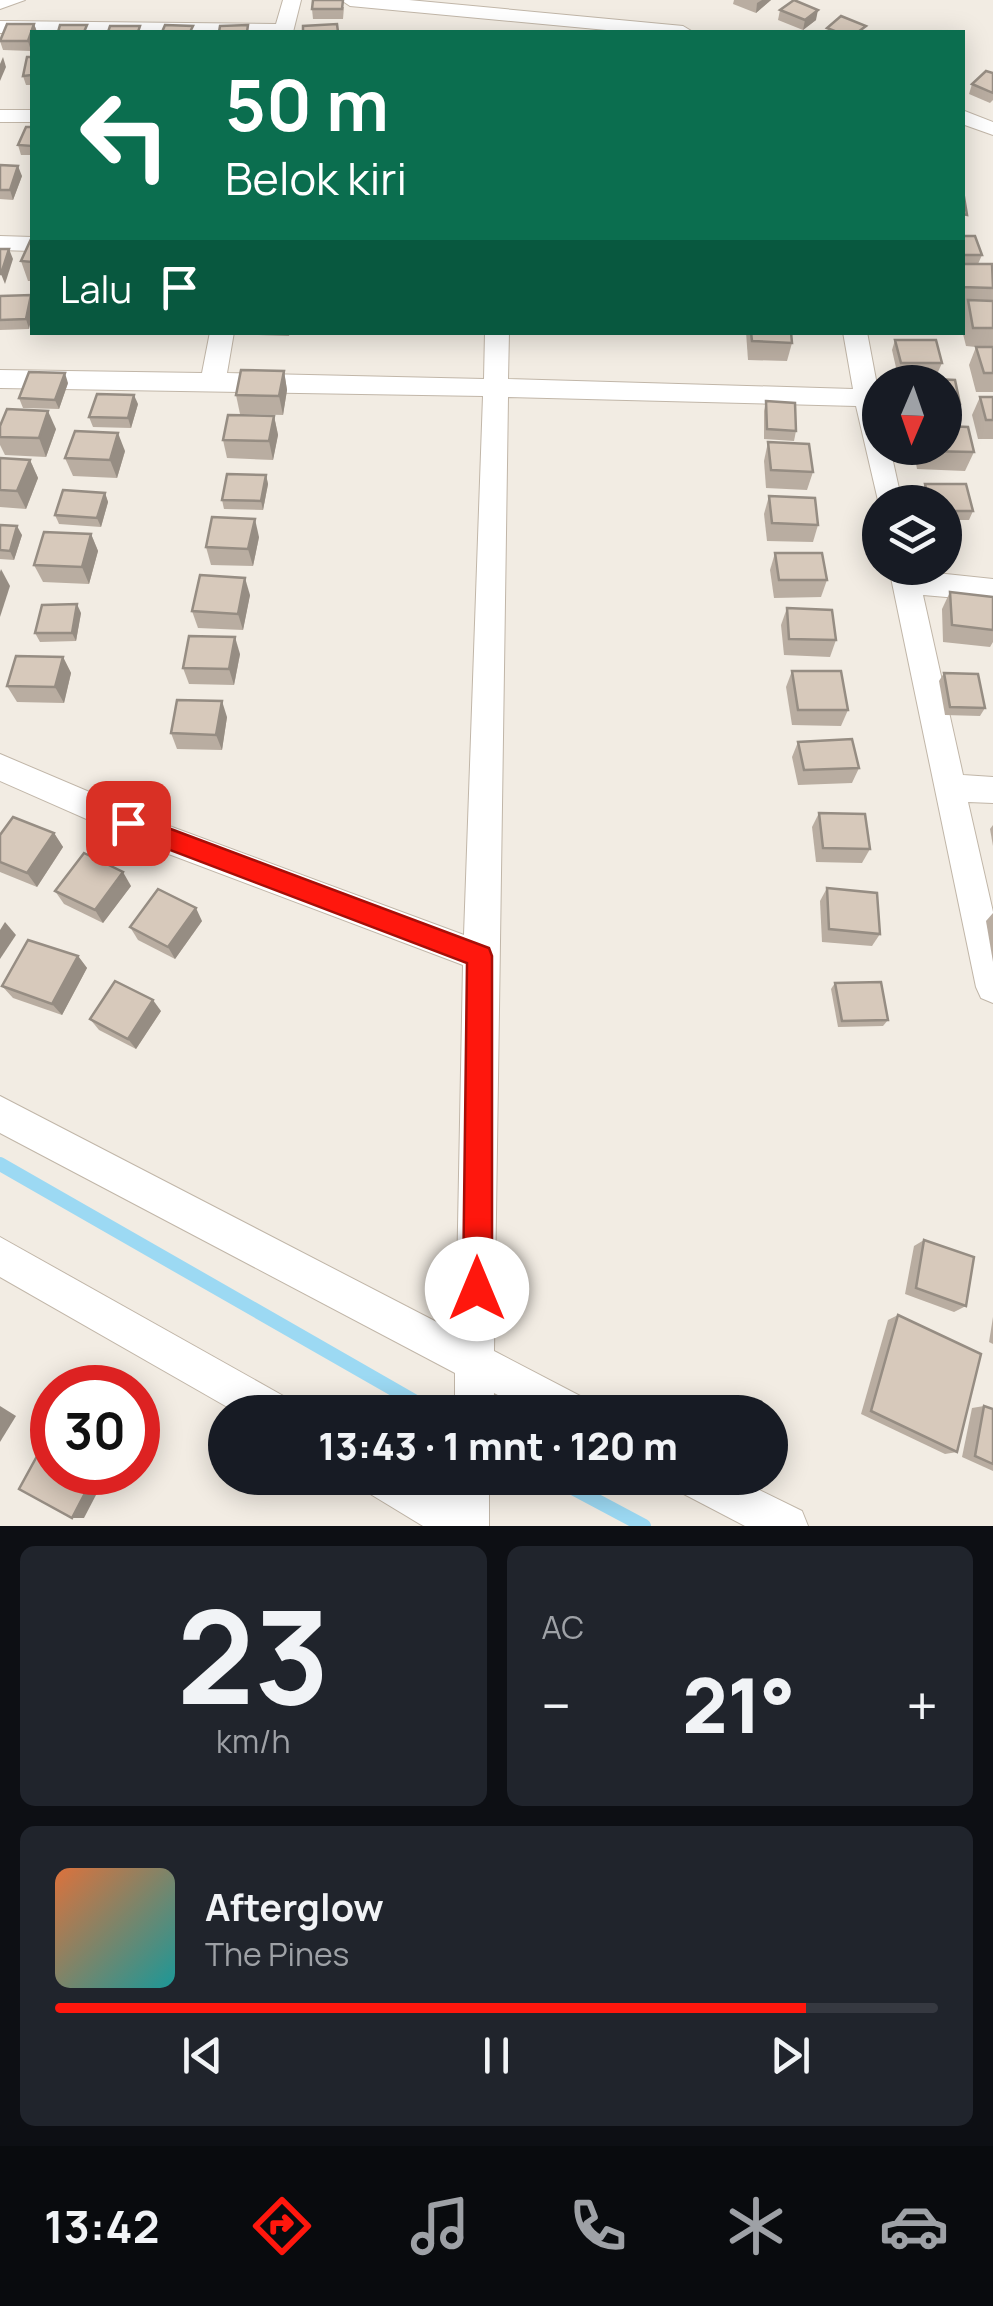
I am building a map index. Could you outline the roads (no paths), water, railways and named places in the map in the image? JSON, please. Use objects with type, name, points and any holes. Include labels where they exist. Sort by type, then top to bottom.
[{"type":"street","points":[[0,2],[16,0]]},
{"type":"street","points":[[284,30],[292,0]]},
{"type":"street","points":[[350,0],[515,24],[641,30]]},
{"type":"street","points":[[0,27],[213,30]]},
{"type":"street","points":[[0,116],[30,116]]},
{"type":"street","points":[[965,117],[993,129]]},
{"type":"street","points":[[0,243],[30,244]]},
{"type":"street","points":[[213,381],[221,335]]},
{"type":"street","points":[[475,1395],[480,956],[497,335]]},
{"type":"street","points":[[856,335],[862,371]]},
{"type":"street","points":[[0,379],[862,398]]},
{"type":"street","points":[[907,585],[993,987]]},
{"type":"street","points":[[962,585],[993,590]]},
{"type":"street","points":[[0,767],[161,838],[480,956]]},
{"type":"street","points":[[948,787],[993,790]]},
{"type":"street","points":[[0,1114],[537,1395]]},
{"type":"street","points":[[0,1256],[243,1395]]},
{"type":"street","points":[[410,1495],[464,1526],[467,1495]]},
{"type":"street","points":[[727,1495],[787,1526]]},
{"type":"waterway","points":[[0,1164],[404,1395]]},
{"type":"waterway","points":[[586,1495],[644,1526]]}]
